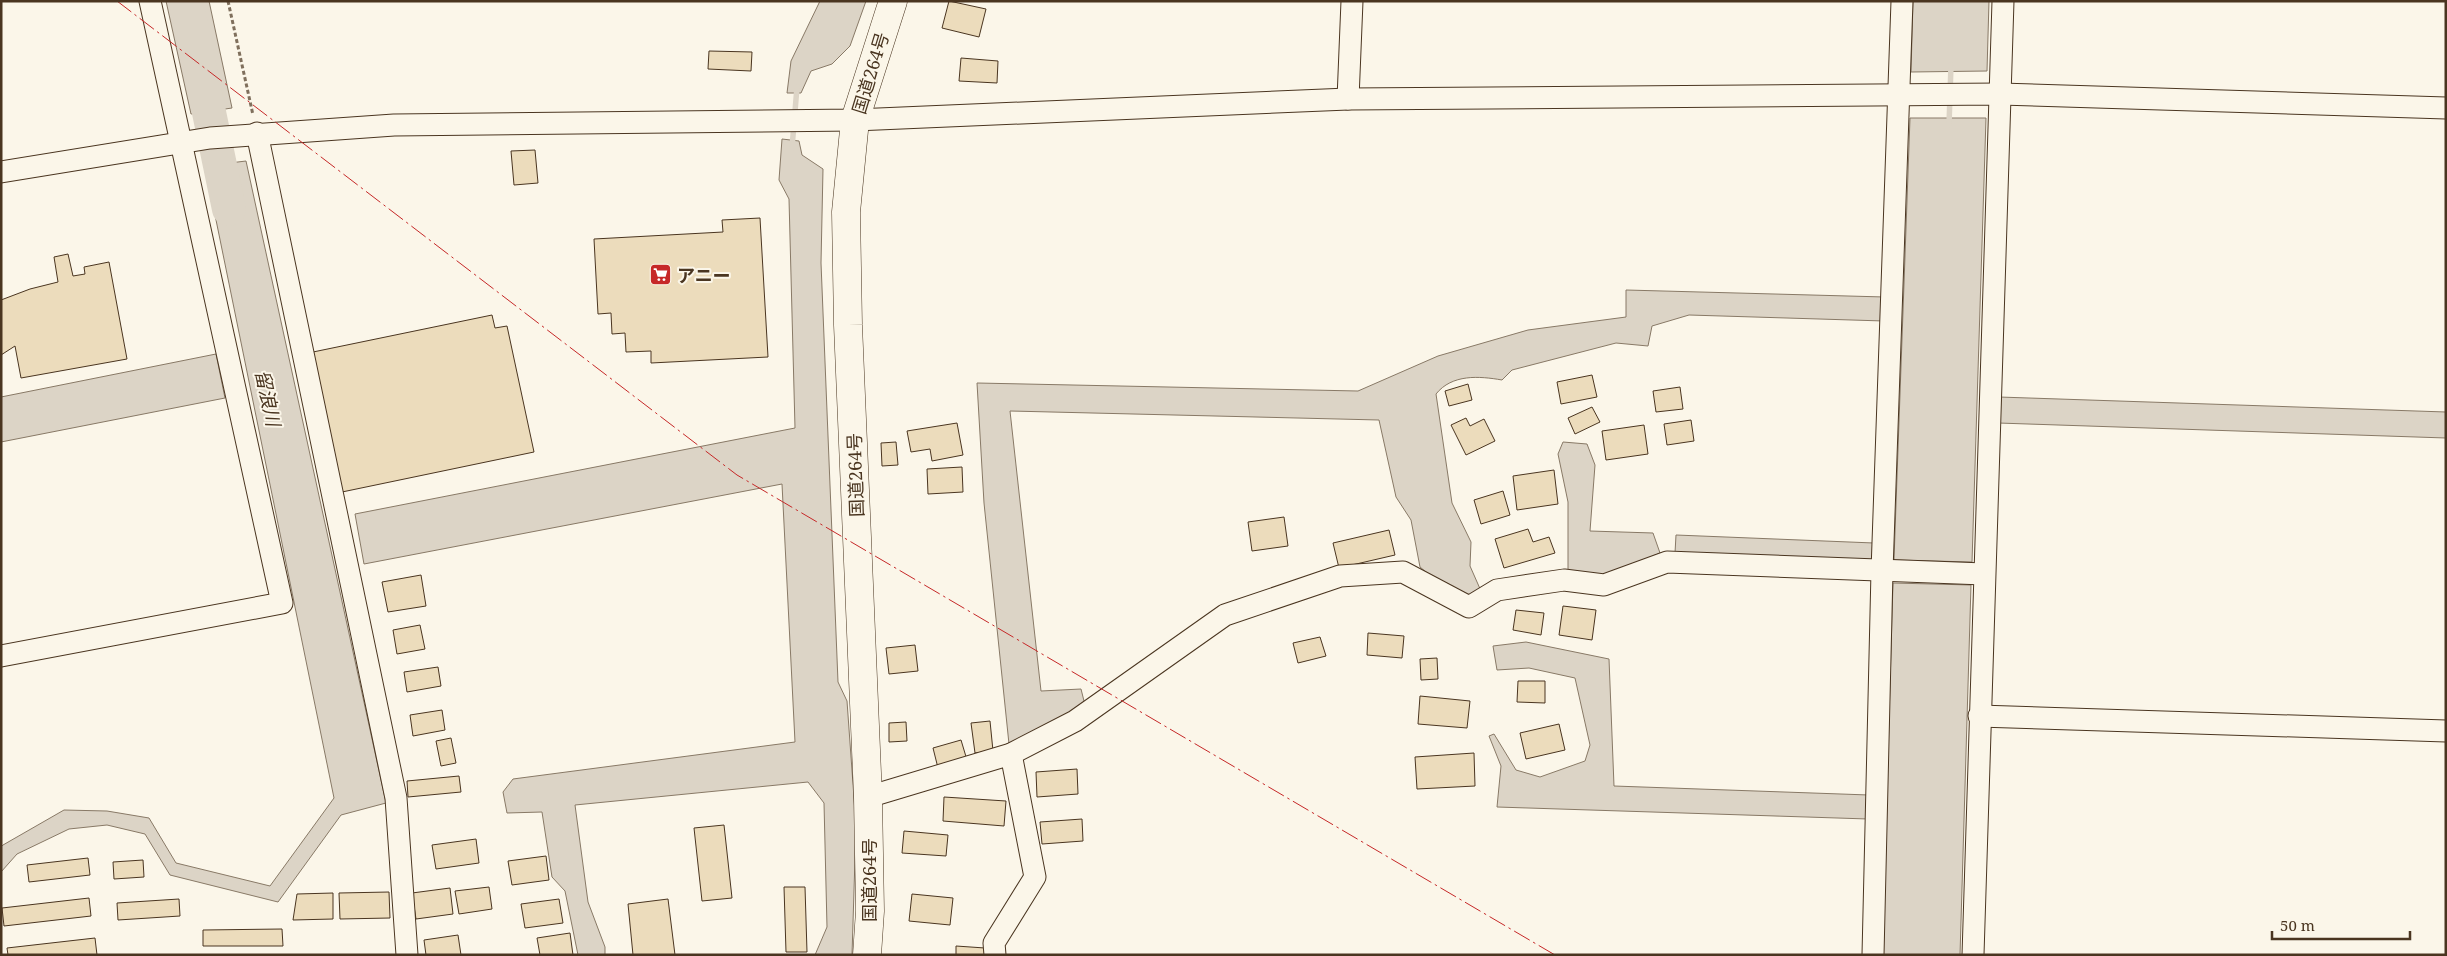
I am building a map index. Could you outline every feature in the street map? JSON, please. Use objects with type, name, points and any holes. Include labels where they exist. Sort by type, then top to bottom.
[{"type":"highway","name":"国道264号","points":[[866,955],[870,911],[868,796],[848,315],[846,212],[855,120],[893,1]]},
{"type":"street","points":[[1,656],[282,603],[150,1]]},
{"type":"street","points":[[1348,99],[1352,1]]},
{"type":"street","points":[[1873,955],[1882,571],[1902,1]]},
{"type":"street","points":[[1973,955],[1979,716],[2003,1]]},
{"type":"street","points":[[1,172],[180,142],[257,134],[394,125],[855,120],[1348,99],[2000,94],[2446,108]]},
{"type":"street","points":[[257,134],[396,798],[407,955]]},
{"type":"street","points":[[868,796],[1011,754],[1075,721],[1225,615],[1340,576],[1403,572],[1469,607],[1497,590],[1564,580],[1604,584],[1667,562],[1984,574]]},
{"type":"street","points":[[1979,716],[2446,731]]},
{"type":"street","points":[[996,955],[994,943],[1035,877],[1011,754]]},
{"type":"path","points":[[228,1],[257,134]]},
{"type":"water","points":[[166,1],[209,1],[232,108],[191,114]]},
{"type":"water","points":[[820,1],[866,1],[850,46],[832,64],[811,71],[801,93],[787,93],[791,61]]},
{"type":"water","points":[[1913,1],[1989,1],[1987,71],[1911,72]]},
{"type":"water","points":[[1910,118],[1986,118],[1972,562],[1894,560]]},
{"type":"water","points":[[782,139],[799,141],[802,155],[823,169],[821,263],[838,682],[847,701],[856,826],[852,955],[815,955],[827,927],[824,803],[808,782],[575,805],[588,902],[605,947],[605,955],[578,955],[565,891],[552,877],[542,812],[507,813],[503,792],[513,779],[795,742],[782,484],[364,564],[355,514],[795,428],[789,199],[779,180]]},
{"type":"water","points":[[246,161],[386,803],[341,815],[278,902],[170,875],[145,834],[107,825],[69,829],[17,854],[1,872],[1,847],[3,845],[64,810],[107,811],[149,818],[176,863],[270,886],[334,798],[205,166]]},
{"type":"water","points":[[1626,290],[1885,297],[1884,321],[1689,315],[1652,326],[1648,346],[1616,343],[1512,370],[1502,380],[1466,378],[1442,387],[1436,394],[1452,503],[1471,542],[1470,566],[1481,591],[1466,597],[1449,591],[1420,567],[1411,520],[1396,497],[1379,420],[1010,411],[1041,691],[1081,689],[1085,705],[1009,744],[984,503],[977,383],[1358,391],[1438,356],[1528,330],[1626,317]]},
{"type":"water","points":[[216,354],[225,398],[1,442],[1,397]]},
{"type":"water","points":[[1999,397],[2446,412],[2446,438],[1998,423]]},
{"type":"water","points":[[1563,442],[1587,444],[1595,465],[1590,531],[1653,533],[1660,553],[1604,577],[1568,572],[1568,502],[1558,454]]},
{"type":"water","points":[[1676,535],[1874,543],[1874,561],[1675,553]]},
{"type":"water","points":[[1893,583],[1971,585],[1960,955],[1882,955]]},
{"type":"water","points":[[1526,642],[1609,659],[1614,786],[1869,795],[1868,819],[1497,807],[1501,766],[1489,736],[1494,734],[1516,770],[1540,777],[1585,761],[1590,745],[1575,678],[1529,668],[1497,670],[1493,646]]},
{"type":"building","points":[[949,1],[986,9],[979,37],[942,28]]},
{"type":"building","points":[[709,51],[752,52],[751,71],[708,69]]},
{"type":"building","points":[[961,58],[998,61],[997,83],[959,81]]},
{"type":"building","points":[[535,150],[538,183],[514,185],[511,151]]},
{"type":"building","points":[[760,218],[768,357],[651,363],[651,351],[626,352],[625,333],[612,334],[611,313],[598,314],[594,239],[723,232],[722,220]]},
{"type":"building","points":[[68,254],[73,276],[85,274],[84,267],[109,262],[127,359],[21,378],[15,346],[1,355],[1,300],[30,289],[58,282],[54,257]]},
{"type":"building","points":[[492,315],[495,328],[507,326],[534,452],[342,492],[313,352]]},
{"type":"building","points":[[1592,375],[1597,397],[1561,404],[1557,382]]},
{"type":"building","points":[[1468,384],[1472,400],[1449,406],[1445,391]]},
{"type":"building","points":[[1680,387],[1683,409],[1656,412],[1653,391]]},
{"type":"building","points":[[1592,407],[1600,422],[1575,434],[1568,418]]},
{"type":"building","points":[[1466,418],[1470,426],[1484,419],[1495,441],[1466,455],[1451,425]]},
{"type":"building","points":[[1691,420],[1694,441],[1667,445],[1664,424]]},
{"type":"building","points":[[957,423],[963,455],[932,461],[930,449],[911,452],[907,431]]},
{"type":"building","points":[[1644,425],[1648,454],[1606,460],[1602,431]]},
{"type":"building","points":[[896,442],[898,465],[882,466],[881,443]]},
{"type":"building","points":[[962,467],[963,492],[928,494],[927,469]]},
{"type":"building","points":[[1554,470],[1558,504],[1517,510],[1513,476]]},
{"type":"building","points":[[1503,491],[1510,515],[1481,524],[1474,500]]},
{"type":"building","points":[[1284,517],[1288,546],[1252,551],[1248,522]]},
{"type":"building","points":[[1528,529],[1533,542],[1549,537],[1555,553],[1504,568],[1495,539]]},
{"type":"building","points":[[1389,530],[1395,555],[1339,568],[1333,543]]},
{"type":"building","points":[[421,575],[426,606],[388,612],[382,582]]},
{"type":"building","points":[[1563,606],[1596,610],[1592,640],[1559,635]]},
{"type":"building","points":[[1516,610],[1544,613],[1541,635],[1513,630]]},
{"type":"building","points":[[420,625],[425,649],[397,654],[393,630]]},
{"type":"building","points":[[1368,633],[1404,636],[1402,658],[1367,655]]},
{"type":"building","points":[[1320,637],[1326,656],[1298,663],[1293,643]]},
{"type":"building","points":[[915,645],[918,671],[889,674],[886,648]]},
{"type":"building","points":[[1437,658],[1438,679],[1421,680],[1420,659]]},
{"type":"building","points":[[438,667],[441,686],[407,692],[404,672]]},
{"type":"building","points":[[1518,681],[1545,681],[1545,703],[1517,702]]},
{"type":"building","points":[[1420,696],[1470,701],[1467,728],[1418,724]]},
{"type":"building","points":[[442,710],[445,730],[413,736],[410,715]]},
{"type":"building","points":[[990,721],[993,751],[975,753],[971,723]]},
{"type":"building","points":[[906,722],[907,741],[889,742],[889,723]]},
{"type":"building","points":[[1559,724],[1565,750],[1526,759],[1520,733]]},
{"type":"building","points":[[451,738],[456,763],[441,766],[436,741]]},
{"type":"building","points":[[961,740],[967,760],[938,768],[933,748]]},
{"type":"building","points":[[1474,753],[1475,786],[1417,789],[1415,757]]},
{"type":"building","points":[[1077,769],[1078,794],[1037,797],[1036,772]]},
{"type":"building","points":[[459,776],[461,792],[408,797],[407,781]]},
{"type":"building","points":[[944,797],[1006,801],[1004,826],[943,821]]},
{"type":"building","points":[[1082,819],[1083,841],[1042,844],[1040,822]]},
{"type":"building","points":[[724,825],[732,898],[702,901],[694,828]]},
{"type":"building","points":[[904,831],[948,835],[946,856],[902,853]]},
{"type":"building","points":[[476,839],[479,863],[436,869],[432,845]]},
{"type":"building","points":[[546,856],[549,880],[512,885],[508,861]]},
{"type":"building","points":[[88,858],[90,875],[29,882],[27,865]]},
{"type":"building","points":[[143,860],[144,877],[114,879],[113,862]]},
{"type":"building","points":[[489,887],[492,909],[459,914],[455,891]]},
{"type":"building","points":[[784,887],[805,887],[807,952],[786,952]]},
{"type":"building","points":[[450,888],[453,914],[416,919],[412,893]]},
{"type":"building","points":[[389,892],[390,918],[340,919],[339,893]]},
{"type":"building","points":[[333,893],[333,919],[293,920],[297,894]]},
{"type":"building","points":[[912,894],[953,898],[950,925],[909,921]]},
{"type":"building","points":[[89,898],[91,916],[4,926],[2,908]]},
{"type":"building","points":[[179,899],[180,916],[118,920],[117,903]]},
{"type":"building","points":[[559,899],[563,923],[525,928],[521,904]]},
{"type":"building","points":[[668,899],[675,955],[633,955],[628,904]]},
{"type":"building","points":[[282,929],[283,946],[203,946],[203,930]]},
{"type":"building","points":[[570,933],[573,955],[540,955],[537,938]]},
{"type":"building","points":[[458,935],[461,955],[426,955],[424,940]]},
{"type":"building","points":[[95,938],[97,955],[8,955],[7,948]]},
{"type":"building","points":[[956,946],[985,948],[985,955],[956,955]]},
{"type":"waterway","name":"留浪川","points":[[186,1],[229,209]]},
{"type":"waterway","points":[[1949,125],[1951,65]]},
{"type":"waterway","points":[[792,148],[797,87]]},
{"type":"power","points":[[117,1],[737,475],[1555,955]]},
{"type":"place","name":"アニー","points":[[661,275]]}]
